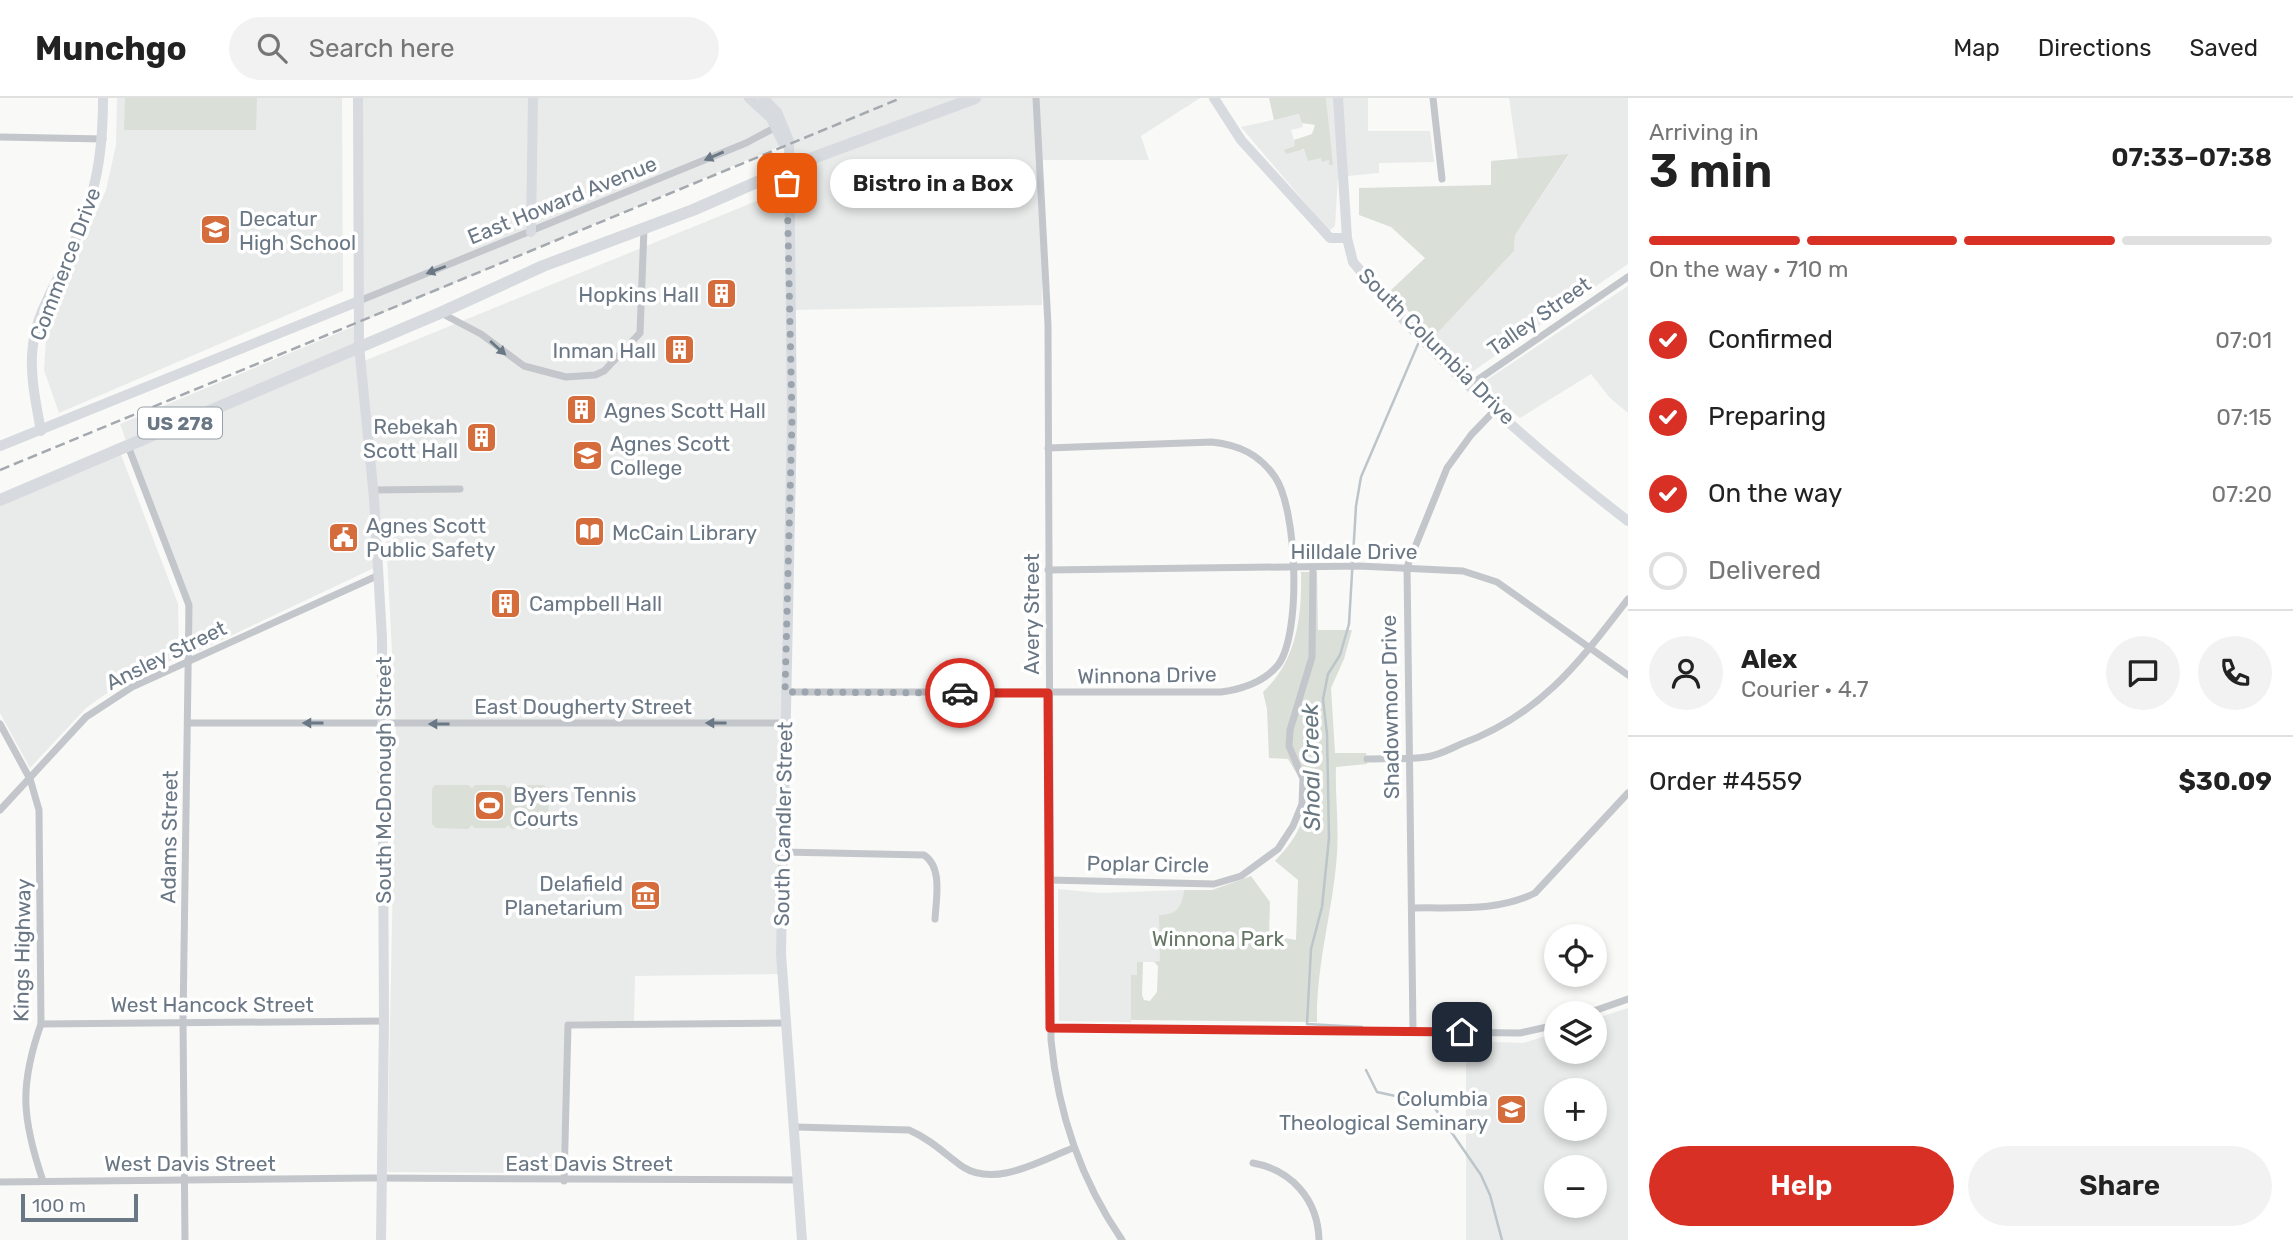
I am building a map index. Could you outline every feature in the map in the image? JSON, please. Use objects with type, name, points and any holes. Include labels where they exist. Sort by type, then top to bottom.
[{"type":"main road","name":"Commerce Drive","points":[[41,430],[34,383],[33,345],[39,321],[92,202],[103,139],[103,98]]},
{"type":"main road","name":"South McDonough Street","points":[[358,98],[359,346],[379,575],[384,1021],[381,1240]]},
{"type":"main road","points":[[531,232],[533,98]]},
{"type":"main road","points":[[749,98],[774,122],[787,145]]},
{"type":"main road","points":[[764,98],[785,126],[787,145]]},
{"type":"main road","name":"US 278","points":[[0,500],[488,292],[541,274],[611,241],[975,98]]},
{"type":"main road","points":[[1214,98],[1241,140],[1312,222],[1330,238],[1346,238],[1338,98]]},
{"type":"main road","name":"South Candler Street","points":[[787,145],[792,419],[784,723],[784,1023],[795,1127],[802,1240]]},
{"type":"main road","name":"South Columbia Drive","points":[[1346,238],[1353,262],[1470,385],[1573,478],[1628,521]]},
{"type":"main road","points":[[0,446],[359,301]]},
{"type":"street","name":"Avery Street","points":[[1036,98],[1048,325],[1050,1028],[1054,1075],[1073,1148],[1101,1210],[1122,1240]]},
{"type":"street","points":[[1433,98],[1442,179]]},
{"type":"street","name":"East Howard Avenue","points":[[359,301],[746,143],[774,122]]},
{"type":"street","points":[[0,137],[103,139]]},
{"type":"street","points":[[440,313],[481,334],[524,366],[566,377],[594,375],[619,359],[640,333],[644,228]]},
{"type":"street","name":"Talley Street","points":[[1470,385],[1628,277]]},
{"type":"street","name":"Shadowmoor Drive","points":[[1413,1031],[1407,566],[1447,468],[1471,435],[1497,408]]},
{"type":"street","name":"Winnona Drive","points":[[785,692],[1202,693],[1243,689],[1278,665],[1289,645],[1294,608],[1293,569],[1285,501],[1276,479],[1260,458],[1236,445],[1212,442],[1048,448]]},
{"type":"street","name":"Adams Street","points":[[128,446],[189,605],[183,1021],[185,1240]]},
{"type":"street","points":[[373,490],[460,489]]},
{"type":"street","name":"Hilldale Drive","points":[[1048,570],[1407,566],[1463,571],[1497,582],[1628,675]]},
{"type":"street","name":"Poplar Circle","points":[[1049,880],[1214,884],[1241,876],[1278,849],[1293,826],[1302,804],[1303,779],[1289,746],[1290,730],[1312,657],[1313,568]]},
{"type":"street","name":"Ansley Street","points":[[0,810],[86,717],[132,687],[379,575]]},
{"type":"street","points":[[1367,760],[1426,757],[1482,737],[1513,721],[1541,701],[1590,649],[1628,600]]},
{"type":"street","name":"East Dougherty Street","points":[[189,723],[784,723]]},
{"type":"street","name":"Kings Highway","points":[[0,724],[30,779],[39,810],[41,1024],[30,1055],[25,1121],[43,1181]]},
{"type":"street","points":[[1413,908],[1498,906],[1519,902],[1535,893],[1628,793]]},
{"type":"street","points":[[783,852],[924,855],[932,860],[936,871],[935,919]]},
{"type":"street","points":[[1607,1006],[1628,999]]},
{"type":"street","name":"West Hancock Street","points":[[41,1024],[384,1021]]},
{"type":"street","points":[[564,1181],[568,1025],[784,1023]]},
{"type":"street","points":[[1050,1028],[1520,1032],[1544,1027]]},
{"type":"street","points":[[795,1127],[909,1130],[924,1136],[963,1167],[984,1175],[1003,1174],[1073,1148]]},
{"type":"street","points":[[1253,1163],[1268,1166],[1303,1189],[1312,1204],[1319,1240]]},
{"type":"street","name":"West Davis Street","points":[[0,1182],[381,1179]]},
{"type":"street","name":"East Davis Street","points":[[381,1179],[798,1180]]},
{"type":"shaded area","name":"Decatur High School","points":[[117,98],[342,98],[343,291],[59,413],[44,370],[46,339],[55,305],[106,190],[116,145]]},
{"type":"shaded area","points":[[361,98],[1200,98],[1141,136],[1149,160],[1042,160],[1042,305],[793,310],[782,974],[635,976],[634,1021],[569,1021],[560,1163],[552,1173],[387,1172],[396,729],[386,537],[375,542],[376,567],[188,656],[185,606],[120,424],[362,323],[364,361],[791,187],[790,142],[361,322]]},
{"type":"shaded area","points":[[1326,98],[1368,98],[1368,131],[1430,131],[1434,162],[1379,163],[1379,173],[1338,177],[1335,226],[1329,231],[1241,127],[1300,114],[1303,127],[1291,130],[1296,147],[1329,160],[1332,165]]},
{"type":"shaded area","points":[[1509,98],[1628,98],[1628,264],[1472,372],[1433,338],[1514,251],[1515,235],[1569,155],[1518,159]]},
{"type":"shaded area","points":[[1628,286],[1628,413],[1610,398],[1591,374],[1520,418],[1479,385]]},
{"type":"shaded area","points":[[120,452],[178,604],[179,657],[118,685],[86,708],[30,768],[0,713],[0,504]]},
{"type":"shaded area","points":[[1058,889],[1100,893],[1184,890],[1182,905],[1170,915],[1160,962],[1137,962],[1137,975],[1131,975],[1131,1022],[1059,1021]]},
{"type":"shaded area","name":"Columbia Theological Seminary","points":[[1628,1008],[1628,1240],[1466,1240],[1466,1041],[1523,1043],[1544,1037],[1544,1064],[1607,1064],[1607,1015]]},
{"type":"green space","points":[[125,98],[257,98],[256,130],[124,130]]},
{"type":"green space","points":[[1269,98],[1326,98],[1333,165],[1329,165],[1329,160],[1322,162],[1321,158],[1308,161],[1304,149],[1286,154],[1284,150],[1295,146],[1294,140],[1312,134],[1315,125],[1302,123],[1299,114],[1274,120]]},
{"type":"green space","points":[[1569,154],[1515,235],[1514,251],[1433,338],[1390,291],[1425,258],[1391,227],[1359,215],[1359,188],[1491,185],[1491,161]]},
{"type":"green space","name":"Winnona Park","points":[[1301,572],[1317,572],[1318,630],[1352,630],[1344,659],[1331,688],[1335,753],[1366,753],[1367,764],[1336,767],[1337,854],[1319,979],[1317,1022],[1131,1020],[1131,975],[1137,975],[1137,962],[1143,962],[1142,995],[1144,1000],[1150,1001],[1157,992],[1158,966],[1154,962],[1160,961],[1159,915],[1177,909],[1184,890],[1212,890],[1251,876],[1270,902],[1269,935],[1296,940],[1298,880],[1275,861],[1292,841],[1302,822],[1307,801],[1308,776],[1297,774],[1288,759],[1269,758],[1267,709],[1263,692],[1290,652],[1298,621]]},
{"type":"green space","name":"Byers Tennis Courts","points":[[435,785],[468,785],[472,788],[475,785],[505,785],[508,788],[512,785],[544,785],[548,789],[549,825],[545,829],[512,829],[508,825],[505,828],[475,828],[472,825],[468,829],[436,828],[432,824],[432,789]]},
{"type":"waterway","name":"Shoal Creek","points":[[1362,1027],[1307,1024],[1311,949],[1322,907],[1329,838],[1327,734],[1323,699],[1328,674],[1340,655],[1349,624],[1356,506],[1361,477],[1418,344]]},
{"type":"waterway","name":"Shoal Creek","points":[[1366,1070],[1377,1092],[1432,1104],[1481,1175],[1490,1195],[1502,1240]]},
{"type":"railway","points":[[0,470],[901,98]]},
{"type":"way so far","points":[[787,183],[792,419],[785,692],[960,693]]},
{"type":"place","name":"Bistro in a Box","points":[[787,183]]},
{"type":"place","name":"Decatur High School","points":[[216,230]]},
{"type":"place","name":"Hopkins Hall","points":[[722,294]]},
{"type":"place","name":"Inman Hall","points":[[679,350]]},
{"type":"place","name":"Agnes Scott Hall","points":[[581,410]]},
{"type":"place","name":"Rebekah Scott Hall","points":[[481,438]]},
{"type":"place","name":"Agnes Scott College","points":[[587,455]]},
{"type":"place","name":"McCain Library","points":[[589,532]]},
{"type":"place","name":"Agnes Scott Public Safety","points":[[343,537]]},
{"type":"place","name":"Campbell Hall","points":[[506,603]]},
{"type":"place","name":"Byers Tennis Courts","points":[[490,806]]},
{"type":"place","name":"Delafield Planetarium","points":[[646,895]]},
{"type":"place","name":"Columbia Theological Seminary","points":[[1511,1110]]},
{"type":"route","points":[[960,693],[1048,693],[1050,1028],[1462,1032]]}]
